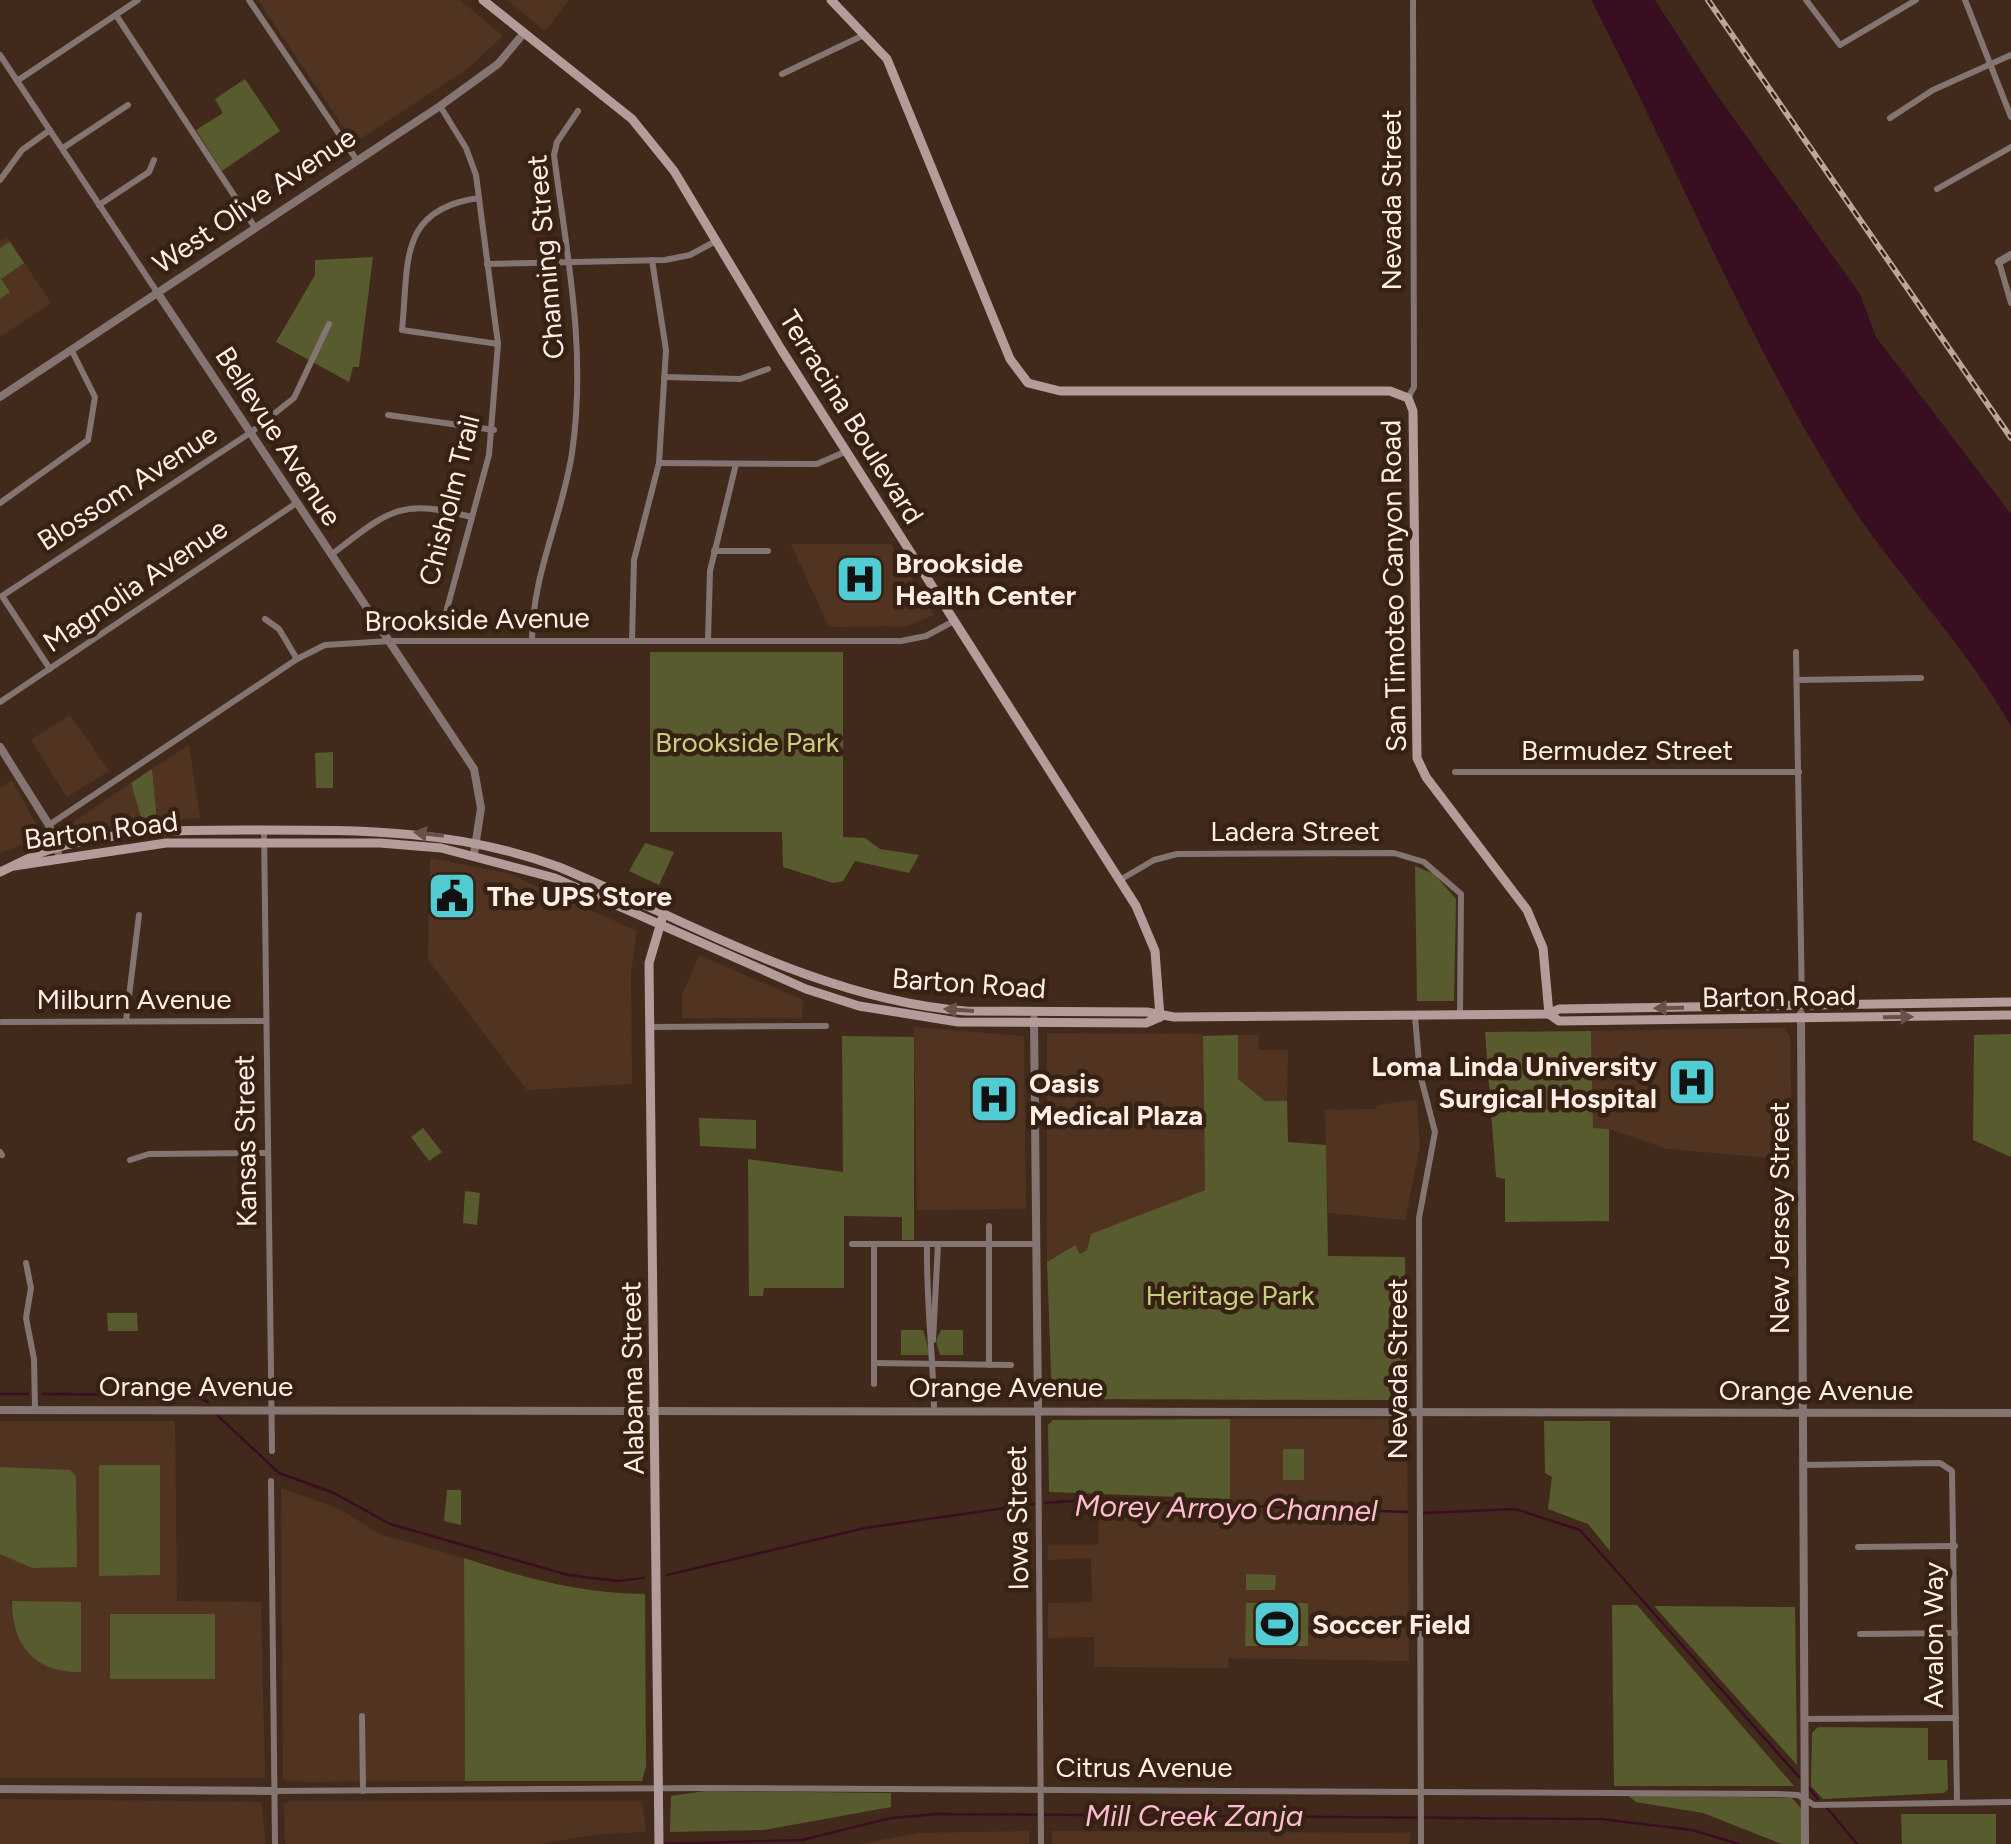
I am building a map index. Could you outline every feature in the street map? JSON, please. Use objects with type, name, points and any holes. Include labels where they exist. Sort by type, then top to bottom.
[{"type":"main road","name":"Terracina Boulevard","points":[[483,0],[632,120],[674,171],[846,451],[1119,880],[1155,951],[1160,1017]]},
{"type":"main road","name":"San Timoteo Canyon Road","points":[[830,0],[887,59],[1010,359],[1028,383],[1060,391],[1390,392],[1408,398],[1413,411],[1417,758],[1426,778],[1527,910],[1543,948],[1549,1014]]},
{"type":"main road","name":"Barton Road","points":[[0,872],[102,838],[130,834],[264,830],[408,832],[476,841],[559,868],[805,976],[899,1009]]},
{"type":"main road","points":[[130,834],[141,844]]},
{"type":"main road","points":[[76,855],[100,846],[102,838]]},
{"type":"main road","name":"Barton Road","points":[[58,853],[76,855],[141,844],[264,842],[380,843],[474,854],[555,878],[806,990],[958,1022],[1146,1012],[1160,1017],[1415,1017],[1549,1014],[1559,1009],[2011,1002]]},
{"type":"main road","name":"Alabama Street","points":[[658,1841],[649,957],[664,914]]},
{"type":"main road","name":"Barton Road","points":[[1549,1014],[1558,1022],[2011,1016]]},
{"type":"street","points":[[17,81],[138,0]]},
{"type":"street","points":[[249,0],[356,159]]},
{"type":"street","name":"Nevada Street","points":[[1408,398],[1414,386],[1413,0]]},
{"type":"street","points":[[1806,0],[1840,45],[1914,0]]},
{"type":"street","points":[[1965,0],[2011,117]]},
{"type":"street","points":[[116,15],[254,226]]},
{"type":"street","name":"West Olive Avenue","points":[[0,396],[440,106],[498,64],[524,32]]},
{"type":"street","points":[[782,74],[865,34]]},
{"type":"street","points":[[1890,118],[1932,90],[2011,55]]},
{"type":"street","name":"Bellevue Avenue","points":[[0,56],[474,769],[481,808],[474,854]]},
{"type":"street","points":[[63,148],[128,106]]},
{"type":"street","name":"Chisholm Trail","points":[[440,106],[466,148],[479,198],[498,344],[494,430],[445,616]]},
{"type":"street","name":"Channing Street","points":[[532,641],[536,584],[572,458],[579,333],[554,155],[566,125],[578,111]]},
{"type":"street","points":[[0,180],[22,150],[50,130]]},
{"type":"street","points":[[1937,189],[2011,147]]},
{"type":"street","points":[[98,205],[149,172],[154,160]]},
{"type":"street","points":[[479,198],[441,207],[414,232],[402,330],[498,344]]},
{"type":"street","points":[[487,264],[652,260],[690,256],[717,240]]},
{"type":"street","points":[[2011,255],[2000,262],[2011,302]]},
{"type":"street","points":[[632,640],[634,560],[659,463],[664,377],[666,338],[654,294],[652,260]]},
{"type":"street","points":[[250,432],[298,394],[329,324]]},
{"type":"street","points":[[0,503],[88,440],[96,397],[72,349]]},
{"type":"street","points":[[664,377],[740,379],[768,369]]},
{"type":"street","points":[[388,416],[494,430]]},
{"type":"street","name":"Blossom Avenue","points":[[50,669],[2,596],[250,432]]},
{"type":"street","points":[[659,463],[816,464],[846,451]]},
{"type":"street","points":[[708,640],[707,592],[736,464]]},
{"type":"street","name":"Magnolia Avenue","points":[[0,702],[295,504]]},
{"type":"street","points":[[331,555],[395,509],[425,506],[471,518]]},
{"type":"street","points":[[714,551],[768,552]]},
{"type":"street","points":[[265,620],[278,629],[297,659]]},
{"type":"street","name":"Brookside Avenue","points":[[49,824],[297,659],[325,646],[390,641],[910,640],[955,620]]},
{"type":"street","name":"New Jersey Street","points":[[1796,652],[1802,1006],[1805,1844]]},
{"type":"street","points":[[1796,680],[1921,678]]},
{"type":"street","points":[[0,748],[49,824],[58,853]]},
{"type":"street","name":"Bermudez Street","points":[[1455,772],[1800,772]]},
{"type":"street","name":"Kansas Street","points":[[264,830],[272,1451]]},
{"type":"street","name":"Ladera Street","points":[[1119,880],[1177,854],[1411,856],[1444,876],[1460,894],[1460,1016]]},
{"type":"street","points":[[126,1021],[139,915]]},
{"type":"street","name":"Nevada Street","points":[[1415,1017],[1420,1074],[1435,1132],[1419,1218],[1421,1844]]},
{"type":"street","name":"Iowa Street","points":[[1034,1018],[1042,1844]]},
{"type":"street","name":"Milburn Avenue","points":[[1,1022],[266,1020]]},
{"type":"street","points":[[650,1027],[826,1026]]},
{"type":"street","points":[[130,1160],[149,1154],[268,1153]]},
{"type":"street","points":[[989,1226],[989,1365]]},
{"type":"street","points":[[852,1244],[1036,1244]]},
{"type":"street","points":[[874,1244],[874,1384]]},
{"type":"street","points":[[927,1244],[926,1329],[932,1341]]},
{"type":"street","points":[[934,1409],[932,1341],[936,1327],[938,1244]]},
{"type":"street","points":[[26,1264],[32,1288],[26,1318],[34,1359],[35,1409]]},
{"type":"street","points":[[874,1363],[1011,1365]]},
{"type":"street","name":"Orange Avenue","points":[[0,1410],[2011,1413]]},
{"type":"street","name":"Avalon Way","points":[[1803,1465],[1940,1464],[1950,1468],[1955,1546],[1957,1802]]},
{"type":"street","points":[[271,1481],[275,1844]]},
{"type":"street","points":[[1858,1546],[1955,1546]]},
{"type":"street","points":[[1860,1634],[1956,1633]]},
{"type":"street","points":[[362,1716],[363,1791]]},
{"type":"street","points":[[1804,1719],[1956,1718]]},
{"type":"street","points":[[0,1789],[274,1791]]},
{"type":"street","name":"Citrus Avenue","points":[[274,1791],[1422,1791],[1777,1794],[1805,1799],[1814,1805],[2011,1802]]},
{"type":"shaded area","points":[[258,0],[460,0],[503,36],[467,69],[354,143]]},
{"type":"shaded area","points":[[507,0],[569,0],[545,31]]},
{"type":"shaded area","points":[[1591,0],[1655,0],[1712,88],[1860,294],[1876,337],[2011,514],[2011,726],[1969,662],[1855,512],[1801,422],[1738,303]]},
{"type":"shaded area","points":[[7,237],[51,303],[0,337],[0,241]]},
{"type":"shaded area","name":"Brookside Health Center","points":[[791,544],[891,544],[934,615],[907,626],[829,627]]},
{"type":"shaded area","points":[[70,715],[109,771],[67,797],[31,740]]},
{"type":"shaded area","points":[[189,745],[200,818],[157,820],[152,769]]},
{"type":"shaded area","points":[[12,780],[43,837],[0,853],[0,788]]},
{"type":"shaded area","points":[[131,783],[142,821],[65,833],[64,828]]},
{"type":"shaded area","points":[[430,858],[507,873],[637,931],[631,973],[632,1084],[527,1090],[428,960]]},
{"type":"shaded area","points":[[699,955],[803,1000],[802,1018],[682,1018],[682,995]]},
{"type":"shaded area","points":[[914,1027],[1024,1036],[1026,1209],[917,1210]]},
{"type":"shaded area","name":"Loma Linda University Surgical Hospital","points":[[1783,1028],[1790,1036],[1793,1168],[1762,1157],[1667,1149],[1609,1129],[1593,1129],[1591,1031]]},
{"type":"shaded area","points":[[1047,1033],[1203,1034],[1205,1190],[1092,1234],[1087,1250],[1080,1254],[1074,1245],[1047,1262]]},
{"type":"shaded area","points":[[1238,1035],[1258,1035],[1259,1050],[1288,1050],[1287,1101],[1265,1101],[1238,1079]]},
{"type":"shaded area","points":[[1417,1100],[1420,1147],[1405,1220],[1328,1213],[1325,1110],[1376,1109],[1377,1105]]},
{"type":"shaded area","points":[[1386,1328],[1406,1328],[1406,1353],[1386,1353]]},
{"type":"shaded area","points":[[1230,1419],[1407,1419],[1409,1661],[1229,1658],[1228,1668],[1094,1667],[1094,1637],[1048,1638],[1048,1603],[1092,1602],[1091,1558],[1048,1560],[1048,1545],[1098,1545],[1099,1506],[1229,1512]]},
{"type":"shaded area","points":[[0,1421],[175,1421],[177,1601],[261,1602],[265,1778],[0,1778]]},
{"type":"shaded area","points":[[281,1488],[340,1509],[379,1534],[464,1558],[465,1781],[288,1782],[283,1778]]},
{"type":"shaded area","points":[[0,1799],[261,1802],[266,1844],[0,1844]]},
{"type":"shaded area","points":[[642,1801],[646,1832],[598,1834],[540,1844],[285,1844],[284,1804]]},
{"type":"shaded area","points":[[1029,1831],[1029,1844],[860,1844],[918,1833]]},
{"type":"shaded area","points":[[1052,1831],[1410,1833],[1410,1844],[1052,1844]]},
{"type":"green space","points":[[245,79],[280,131],[222,171],[196,130],[223,113],[215,99]]},
{"type":"green space","points":[[10,242],[24,263],[1,279],[10,292],[0,299],[0,248]]},
{"type":"green space","points":[[373,257],[359,367],[353,367],[349,382],[276,342],[315,275],[315,260]]},
{"type":"green space","name":"Brookside Park","points":[[650,652],[843,652],[843,837],[865,838],[880,849],[919,855],[909,873],[855,861],[843,881],[833,883],[783,867],[782,832],[650,832]]},
{"type":"green space","points":[[333,752],[333,788],[316,788],[315,753]]},
{"type":"green space","points":[[152,769],[157,820],[142,821],[131,783]]},
{"type":"green space","points":[[645,843],[674,852],[659,885],[629,871]]},
{"type":"green space","points":[[1415,866],[1434,874],[1456,899],[1454,1001],[1417,1001]]},
{"type":"green space","points":[[1591,1031],[1593,1128],[1609,1129],[1609,1221],[1505,1222],[1505,1179],[1496,1177],[1485,1032]]},
{"type":"green space","points":[[2011,1034],[2011,1157],[1973,1140],[1974,1035]]},
{"type":"green space","name":"Heritage Park","points":[[1238,1035],[1238,1079],[1265,1101],[1287,1101],[1288,1142],[1326,1145],[1328,1256],[1405,1257],[1406,1328],[1386,1329],[1386,1353],[1406,1353],[1406,1393],[1399,1400],[1052,1399],[1047,1262],[1075,1245],[1080,1254],[1087,1250],[1091,1234],[1205,1190],[1203,1036]]},
{"type":"green space","points":[[842,1036],[914,1037],[914,1240],[902,1240],[902,1217],[844,1216],[844,1288],[764,1288],[763,1296],[749,1296],[748,1159],[843,1172]]},
{"type":"green space","points":[[699,1118],[756,1120],[756,1149],[700,1146]]},
{"type":"green space","points":[[423,1128],[442,1152],[429,1161],[411,1137]]},
{"type":"green space","points":[[465,1191],[480,1193],[477,1225],[463,1223]]},
{"type":"green space","points":[[107,1313],[137,1313],[138,1331],[108,1331]]},
{"type":"green space","points":[[901,1330],[923,1330],[930,1355],[901,1355]]},
{"type":"green space","points":[[941,1330],[963,1330],[963,1355],[940,1355],[936,1341]]},
{"type":"green space","points":[[1230,1419],[1230,1499],[1049,1492],[1048,1425],[1053,1420]]},
{"type":"green space","points":[[1544,1421],[1610,1421],[1610,1551],[1588,1524],[1548,1509],[1552,1477],[1545,1473]]},
{"type":"green space","points":[[1283,1449],[1304,1449],[1304,1480],[1283,1480]]},
{"type":"green space","points":[[99,1465],[160,1465],[160,1575],[99,1576]]},
{"type":"green space","points":[[0,1467],[70,1470],[76,1476],[77,1567],[32,1568],[0,1554]]},
{"type":"green space","points":[[447,1490],[461,1490],[461,1525],[444,1521]]},
{"type":"green space","points":[[464,1558],[553,1584],[645,1594],[646,1766],[642,1781],[465,1781]]},
{"type":"green space","points":[[1246,1574],[1276,1575],[1275,1590],[1246,1590]]},
{"type":"green space","points":[[12,1601],[81,1602],[81,1672],[51,1668],[29,1654],[16,1631]]},
{"type":"green space","name":"Soccer Field","points":[[1246,1603],[1308,1603],[1308,1646],[1245,1646]]},
{"type":"green space","points":[[1612,1605],[1637,1605],[1794,1786],[1614,1786]]},
{"type":"green space","points":[[1654,1606],[1795,1607],[1797,1765]]},
{"type":"green space","points":[[110,1614],[215,1614],[215,1679],[110,1679]]},
{"type":"green space","points":[[1315,1619],[1344,1619],[1343,1637],[1315,1636]]},
{"type":"green space","points":[[1818,1727],[1928,1728],[1928,1760],[1947,1760],[1948,1789],[1944,1793],[1823,1799],[1811,1786],[1812,1733]]},
{"type":"green space","points":[[705,1791],[891,1793],[891,1807],[764,1830],[670,1832],[671,1796]]},
{"type":"green space","points":[[1627,1795],[1792,1798],[1802,1809],[1801,1844],[1782,1844],[1703,1813],[1636,1802]]},
{"type":"green space","points":[[1901,1814],[1996,1814],[1996,1844],[1902,1844]]},
{"type":"waterway","name":"Morey Arroyo Channel","points":[[0,1394],[28,1394]]},
{"type":"waterway","name":"Morey Arroyo Channel","points":[[43,1394],[194,1395],[208,1402]]},
{"type":"waterway","name":"Morey Arroyo Channel","points":[[216,1414],[279,1473],[334,1493],[390,1524],[568,1575],[617,1581],[644,1578]]},
{"type":"waterway","name":"Morey Arroyo Channel","points":[[1045,1503],[1085,1500],[1407,1512]]},
{"type":"waterway","name":"Morey Arroyo Channel","points":[[667,1575],[865,1528],[1034,1504]]},
{"type":"waterway","name":"Morey Arroyo Channel","points":[[1424,1513],[1515,1509],[1580,1530],[1799,1777]]},
{"type":"waterway","name":"Morey Arroyo Channel","points":[[1809,1788],[1818,1799]]},
{"type":"waterway","name":"Morey Arroyo Channel","points":[[1827,1808],[1857,1844]]},
{"type":"waterway","name":"Mill Creek Zanja","points":[[661,1844],[802,1840],[891,1818],[938,1814],[1601,1819],[1692,1830],[1739,1844]]},
{"type":"railway","points":[[1708,0],[2011,438]]},
{"type":"place","name":"Brookside Health Center","points":[[860,579]]},
{"type":"place","name":"The UPS Store","points":[[452,896]]},
{"type":"place","name":"Loma Linda University Surgical Hospital","points":[[1692,1082]]},
{"type":"place","name":"Oasis Medical Plaza","points":[[994,1099]]},
{"type":"place","name":"Soccer Field","points":[[1277,1624]]}]
